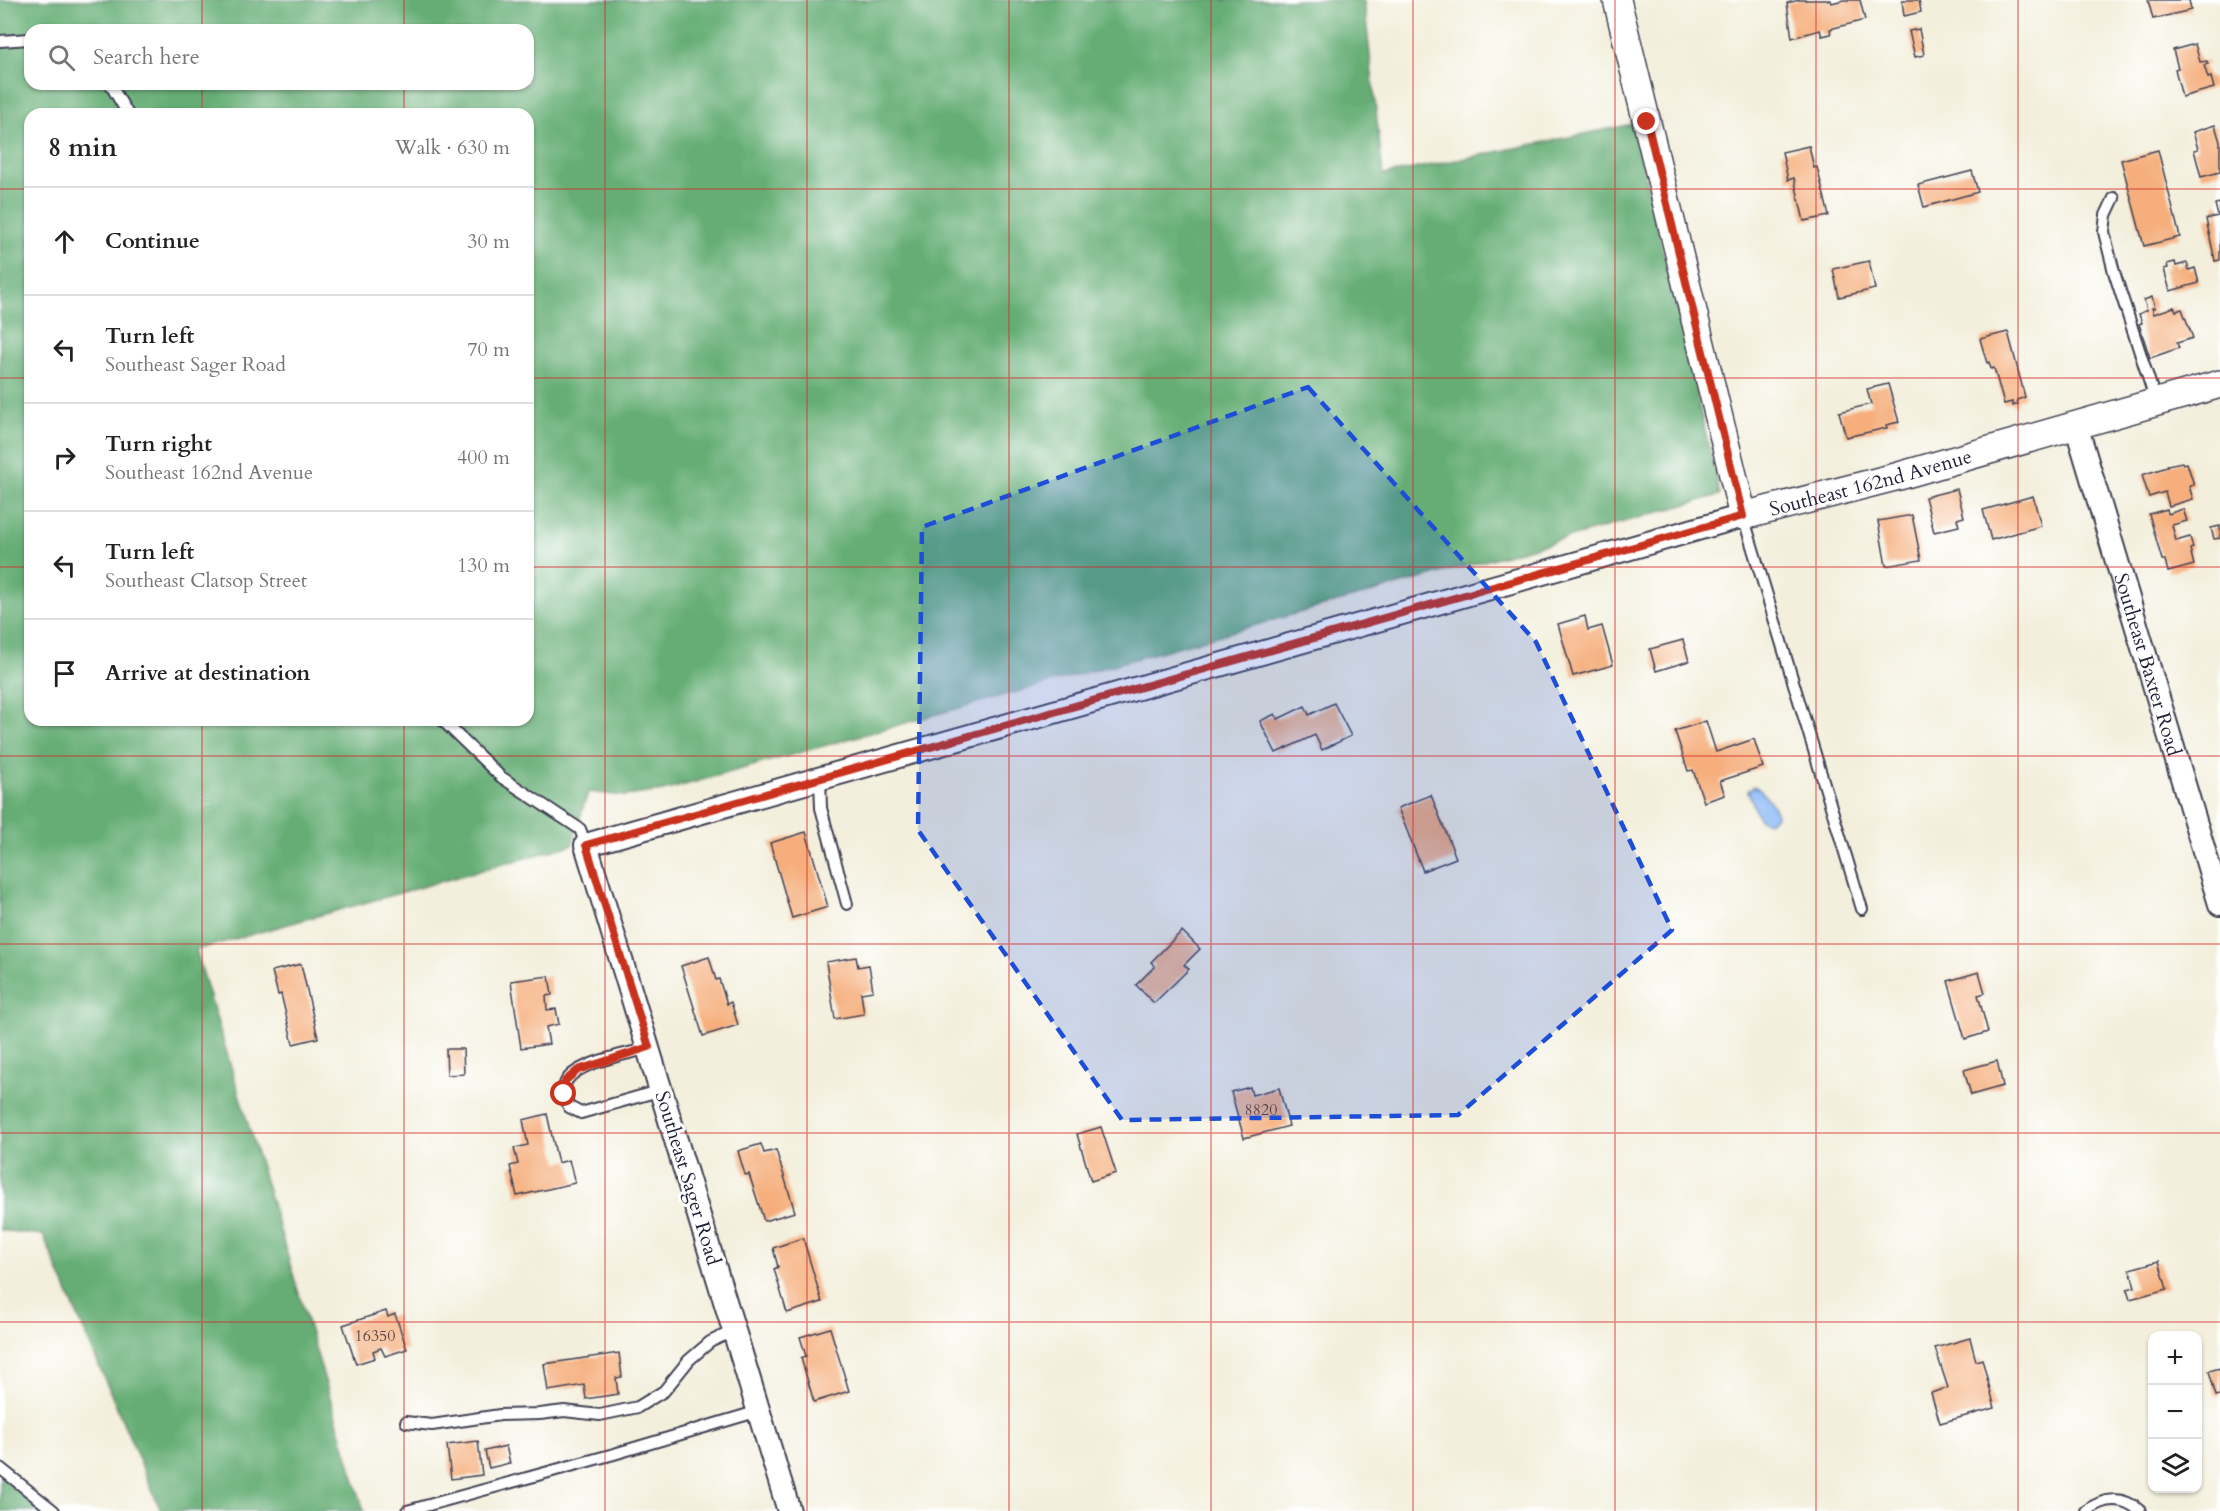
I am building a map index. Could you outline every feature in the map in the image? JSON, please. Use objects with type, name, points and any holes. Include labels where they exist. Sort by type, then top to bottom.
[{"type":"street","points":[[1617,0],[1743,516]]},
{"type":"street","name":"Southeast 162nd Avenue","points":[[586,845],[1743,516],[1899,476],[2220,384]]},
{"type":"street","name":"Southeast Baxter Road","points":[[2076,425],[2220,904]]},
{"type":"street","name":"Southeast Sager Road","points":[[586,845],[789,1511]]},
{"type":"lane","points":[[0,41],[24,39]]},
{"type":"lane","points":[[114,90],[124,108]]},
{"type":"lane","points":[[2114,198],[2106,215],[2104,232],[2114,272],[2156,402]]},
{"type":"lane","points":[[1743,516],[1862,909]]},
{"type":"lane","points":[[448,726],[501,777],[580,829],[586,845]]},
{"type":"lane","points":[[820,778],[821,808],[847,904]]},
{"type":"lane","points":[[649,1047],[578,1070],[565,1081],[564,1094],[569,1107],[581,1113],[662,1090]]},
{"type":"lane","points":[[406,1422],[432,1425],[500,1415],[564,1411],[600,1415],[638,1407],[663,1391],[689,1360],[710,1342],[735,1330]]},
{"type":"lane","points":[[407,1511],[759,1411]]},
{"type":"lane","points":[[0,1468],[54,1511]]},
{"type":"lane","points":[[2086,1511],[2116,1499],[2130,1502],[2140,1511]]},
{"type":"highlighted area","points":[[1308,387],[1536,642],[1672,930],[1458,1115],[1122,1120],[918,830],[922,527]]},
{"type":"green space","points":[[0,0],[1364,0],[1383,175],[1633,124],[1720,495],[663,791],[625,796],[588,792],[572,845],[196,950],[364,1511],[161,1511],[43,1235],[0,1230]]},
{"type":"green space","points":[[0,1477],[44,1511],[0,1511]]},
{"type":"water","points":[[1753,786],[1764,794],[1777,815],[1768,822],[1759,819],[1748,791]]},
{"type":"building","points":[[1799,0],[1830,0],[1831,3],[1860,0],[1865,20],[1830,29],[1831,34],[1822,36],[1820,30],[1792,38],[1787,3]]},
{"type":"building","points":[[1902,0],[1919,0],[1921,12],[1904,16]]},
{"type":"building","points":[[2148,0],[2189,0],[2191,10],[2153,19]]},
{"type":"building","points":[[1919,29],[1924,55],[1915,57],[1909,31]]},
{"type":"building","points":[[2195,44],[2200,62],[2207,61],[2208,64],[2204,65],[2214,88],[2182,97],[2173,50]]},
{"type":"building","points":[[2215,125],[2220,142],[2220,172],[2201,177],[2194,150],[2198,149],[2193,132]]},
{"type":"building","points":[[1809,146],[1814,168],[1817,167],[1829,216],[1804,221],[1794,178],[1788,180],[1782,152]]},
{"type":"building","points":[[2158,150],[2180,237],[2144,246],[2121,160]]},
{"type":"building","points":[[1972,171],[1978,192],[1924,207],[1918,185]]},
{"type":"building","points":[[2220,203],[2220,260],[2215,261],[2206,219],[2218,216],[2215,204]]},
{"type":"building","points":[[1869,261],[1875,289],[1839,297],[1833,269]]},
{"type":"building","points":[[2175,262],[2176,266],[2187,263],[2189,270],[2195,268],[2199,283],[2170,291],[2164,269],[2168,268],[2167,264]]},
{"type":"building","points":[[2152,297],[2154,314],[2174,307],[2176,311],[2182,309],[2193,338],[2177,343],[2179,348],[2150,358],[2139,324],[2142,323],[2139,314],[2147,310],[2144,300]]},
{"type":"building","points":[[2008,332],[2025,397],[2017,400],[2018,404],[2013,406],[2012,402],[2004,404],[1994,368],[1991,369],[1989,362],[1987,363],[1980,339]]},
{"type":"building","points":[[1888,384],[1899,422],[1886,425],[1887,428],[1846,437],[1839,412],[1871,404],[1867,389]]},
{"type":"building","points":[[2182,462],[2187,463],[2194,485],[2189,486],[2193,499],[2169,506],[2165,492],[2149,497],[2142,475]]},
{"type":"building","points":[[1957,489],[1964,517],[1957,519],[1959,526],[1934,532],[1925,497]]},
{"type":"building","points":[[2033,496],[2041,526],[1991,540],[1983,510]]},
{"type":"building","points":[[2167,509],[2168,514],[2183,509],[2187,521],[2172,525],[2176,541],[2190,537],[2194,565],[2168,572],[2165,560],[2162,560],[2149,514]]},
{"type":"building","points":[[1912,515],[1921,560],[1886,566],[1878,521]]},
{"type":"building","points":[[2220,526],[2220,538],[2214,539],[2211,528]]},
{"type":"building","points":[[1585,616],[1588,630],[1602,626],[1613,665],[1573,676],[1558,624]]},
{"type":"building","points":[[1683,640],[1689,661],[1656,671],[1650,649]]},
{"type":"building","points":[[1334,703],[1351,736],[1322,750],[1315,735],[1276,753],[1260,721],[1275,714],[1278,719],[1305,706],[1309,715]]},
{"type":"building","points":[[1706,721],[1716,752],[1754,739],[1763,767],[1720,781],[1725,795],[1704,802],[1693,770],[1688,771],[1675,731]]},
{"type":"building","points":[[1431,795],[1456,858],[1423,871],[1398,808]]},
{"type":"building","points":[[806,832],[828,907],[792,918],[770,843]]},
{"type":"building","points":[[1182,931],[1200,949],[1184,965],[1189,969],[1154,1003],[1136,985],[1155,966],[1151,962]]},
{"type":"building","points":[[709,957],[727,1004],[731,1002],[738,1025],[703,1036],[681,966]]},
{"type":"building","points":[[856,957],[858,967],[869,965],[873,991],[861,993],[864,1014],[835,1019],[826,962]]},
{"type":"building","points":[[301,964],[318,1038],[293,1044],[281,994],[278,995],[272,971]]},
{"type":"building","points":[[1979,972],[1985,993],[1978,995],[1988,1032],[1965,1039],[1948,981]]},
{"type":"building","points":[[549,976],[552,995],[546,996],[547,1010],[556,1009],[559,1024],[546,1027],[549,1044],[521,1048],[511,981]]},
{"type":"building","points":[[446,1049],[463,1049],[464,1074],[447,1075]]},
{"type":"building","points":[[1997,1061],[2003,1086],[1971,1095],[1964,1070]]},
{"type":"building","points":[[1250,1087],[1252,1095],[1279,1088],[1289,1126],[1244,1138],[1231,1092]]},
{"type":"building","points":[[547,1114],[558,1163],[569,1160],[575,1183],[517,1196],[510,1166],[518,1164],[514,1148],[528,1145],[523,1120]]},
{"type":"building","points":[[1101,1127],[1116,1173],[1091,1181],[1077,1134]]},
{"type":"building","points":[[761,1144],[764,1153],[776,1150],[795,1212],[764,1221],[749,1174],[745,1175],[738,1151]]},
{"type":"building","points":[[803,1238],[822,1302],[787,1313],[774,1269],[778,1267],[773,1248]]},
{"type":"building","points":[[2159,1261],[2167,1289],[2130,1299],[2127,1289],[2135,1287],[2130,1269]]},
{"type":"building","points":[[386,1311],[388,1317],[395,1314],[407,1349],[385,1356],[381,1348],[373,1351],[375,1358],[356,1364],[343,1325]]},
{"type":"building","points":[[830,1328],[849,1391],[814,1402],[801,1358],[806,1356],[800,1337]]},
{"type":"building","points":[[1970,1338],[1976,1361],[1982,1359],[1995,1408],[1940,1423],[1931,1393],[1948,1388],[1935,1348]]},
{"type":"building","points":[[619,1353],[622,1377],[616,1378],[618,1394],[586,1399],[584,1385],[548,1391],[544,1364]]},
{"type":"building","points":[[2220,1368],[2220,1395],[2216,1396],[2209,1371]]},
{"type":"building","points":[[478,1441],[482,1475],[451,1479],[447,1445]]},
{"type":"building","points":[[506,1446],[510,1463],[489,1468],[485,1451]]},
{"type":"route","points":[[564,1094],[565,1081],[578,1070],[649,1047],[586,845],[1743,516],[1647,122]]}]
